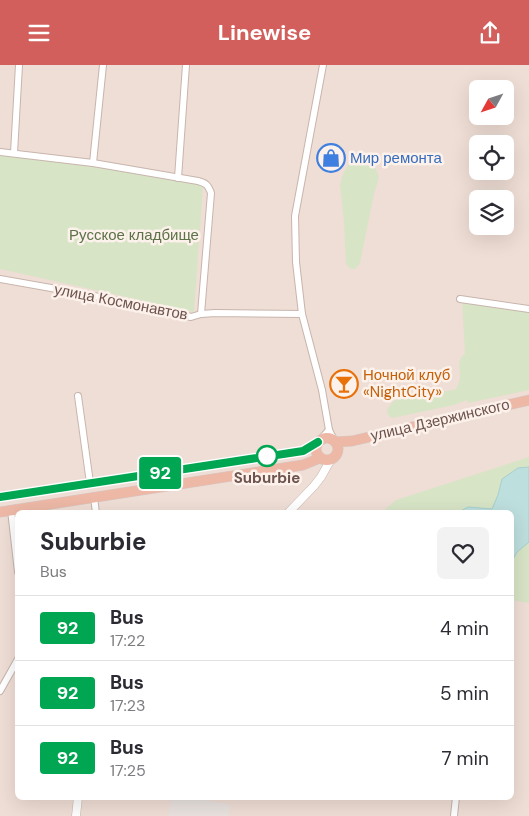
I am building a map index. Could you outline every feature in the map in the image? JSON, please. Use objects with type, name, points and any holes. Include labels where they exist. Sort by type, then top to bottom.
[{"type":"highway","name":"улица Дзержинского","points":[[325,459],[335,456],[336,446],[352,441],[529,400]]},
{"type":"highway","points":[[0,497],[303,451],[326,438],[333,440],[336,446]]},
{"type":"highway","points":[[319,441],[316,445],[316,452],[325,459]]},
{"type":"highway","points":[[5,511],[303,465],[325,459]]},
{"type":"street","points":[[14,153],[19,65]]},
{"type":"street","points":[[94,163],[103,65]]},
{"type":"street","points":[[178,178],[186,65]]},
{"type":"street","points":[[323,65],[295,215],[296,261],[302,314],[322,390],[328,430],[336,446]]},
{"type":"street","points":[[0,152],[94,163],[204,183],[208,186],[211,193],[201,314]]},
{"type":"street","name":"улица Космонавтов","points":[[0,279],[145,306],[191,317],[215,313],[302,314]]},
{"type":"street","points":[[460,299],[529,309]]},
{"type":"street","points":[[78,396],[90,483]]},
{"type":"street","points":[[319,441],[328,430]]},
{"type":"street","points":[[291,510],[321,477],[325,459]]},
{"type":"street","points":[[94,497],[96,510]]},
{"type":"street","points":[[5,511],[15,558]]},
{"type":"street","points":[[0,691],[15,664]]},
{"type":"street","points":[[76,816],[78,800]]},
{"type":"street","points":[[454,816],[456,800]]},
{"type":"shaded area","points":[[0,65],[529,65],[529,816],[0,816]]},
{"type":"shaded area","points":[[171,800],[206,800],[231,805],[229,816],[168,816]]},
{"type":"green space","name":"Русское кладбище","points":[[0,155],[145,173],[203,186],[194,312],[0,269]]},
{"type":"green space","points":[[359,160],[368,160],[375,166],[379,177],[360,263],[355,269],[351,269],[346,264],[340,185],[343,174],[349,164]]},
{"type":"green space","points":[[462,301],[529,310],[529,390],[468,403],[467,400],[454,405],[392,418],[388,415],[387,410],[393,402],[399,399],[456,389],[460,379],[459,362],[465,353]]},
{"type":"green space","points":[[529,457],[529,603],[514,600],[514,510],[384,510],[396,500]]},
{"type":"water","points":[[529,467],[529,542],[517,552],[514,558],[514,510],[463,510],[468,507],[492,509],[502,479],[518,468]]},
{"type":"bus line","name":"92","points":[[0,497],[303,451],[318,442]]},
{"type":"place","name":"Мир ремонта","points":[[331,158]]},
{"type":"place","name":"Ночной клуб «NightCity»","points":[[344,384]]},
{"type":"place","name":"Suburbie","points":[[267,456]]}]
